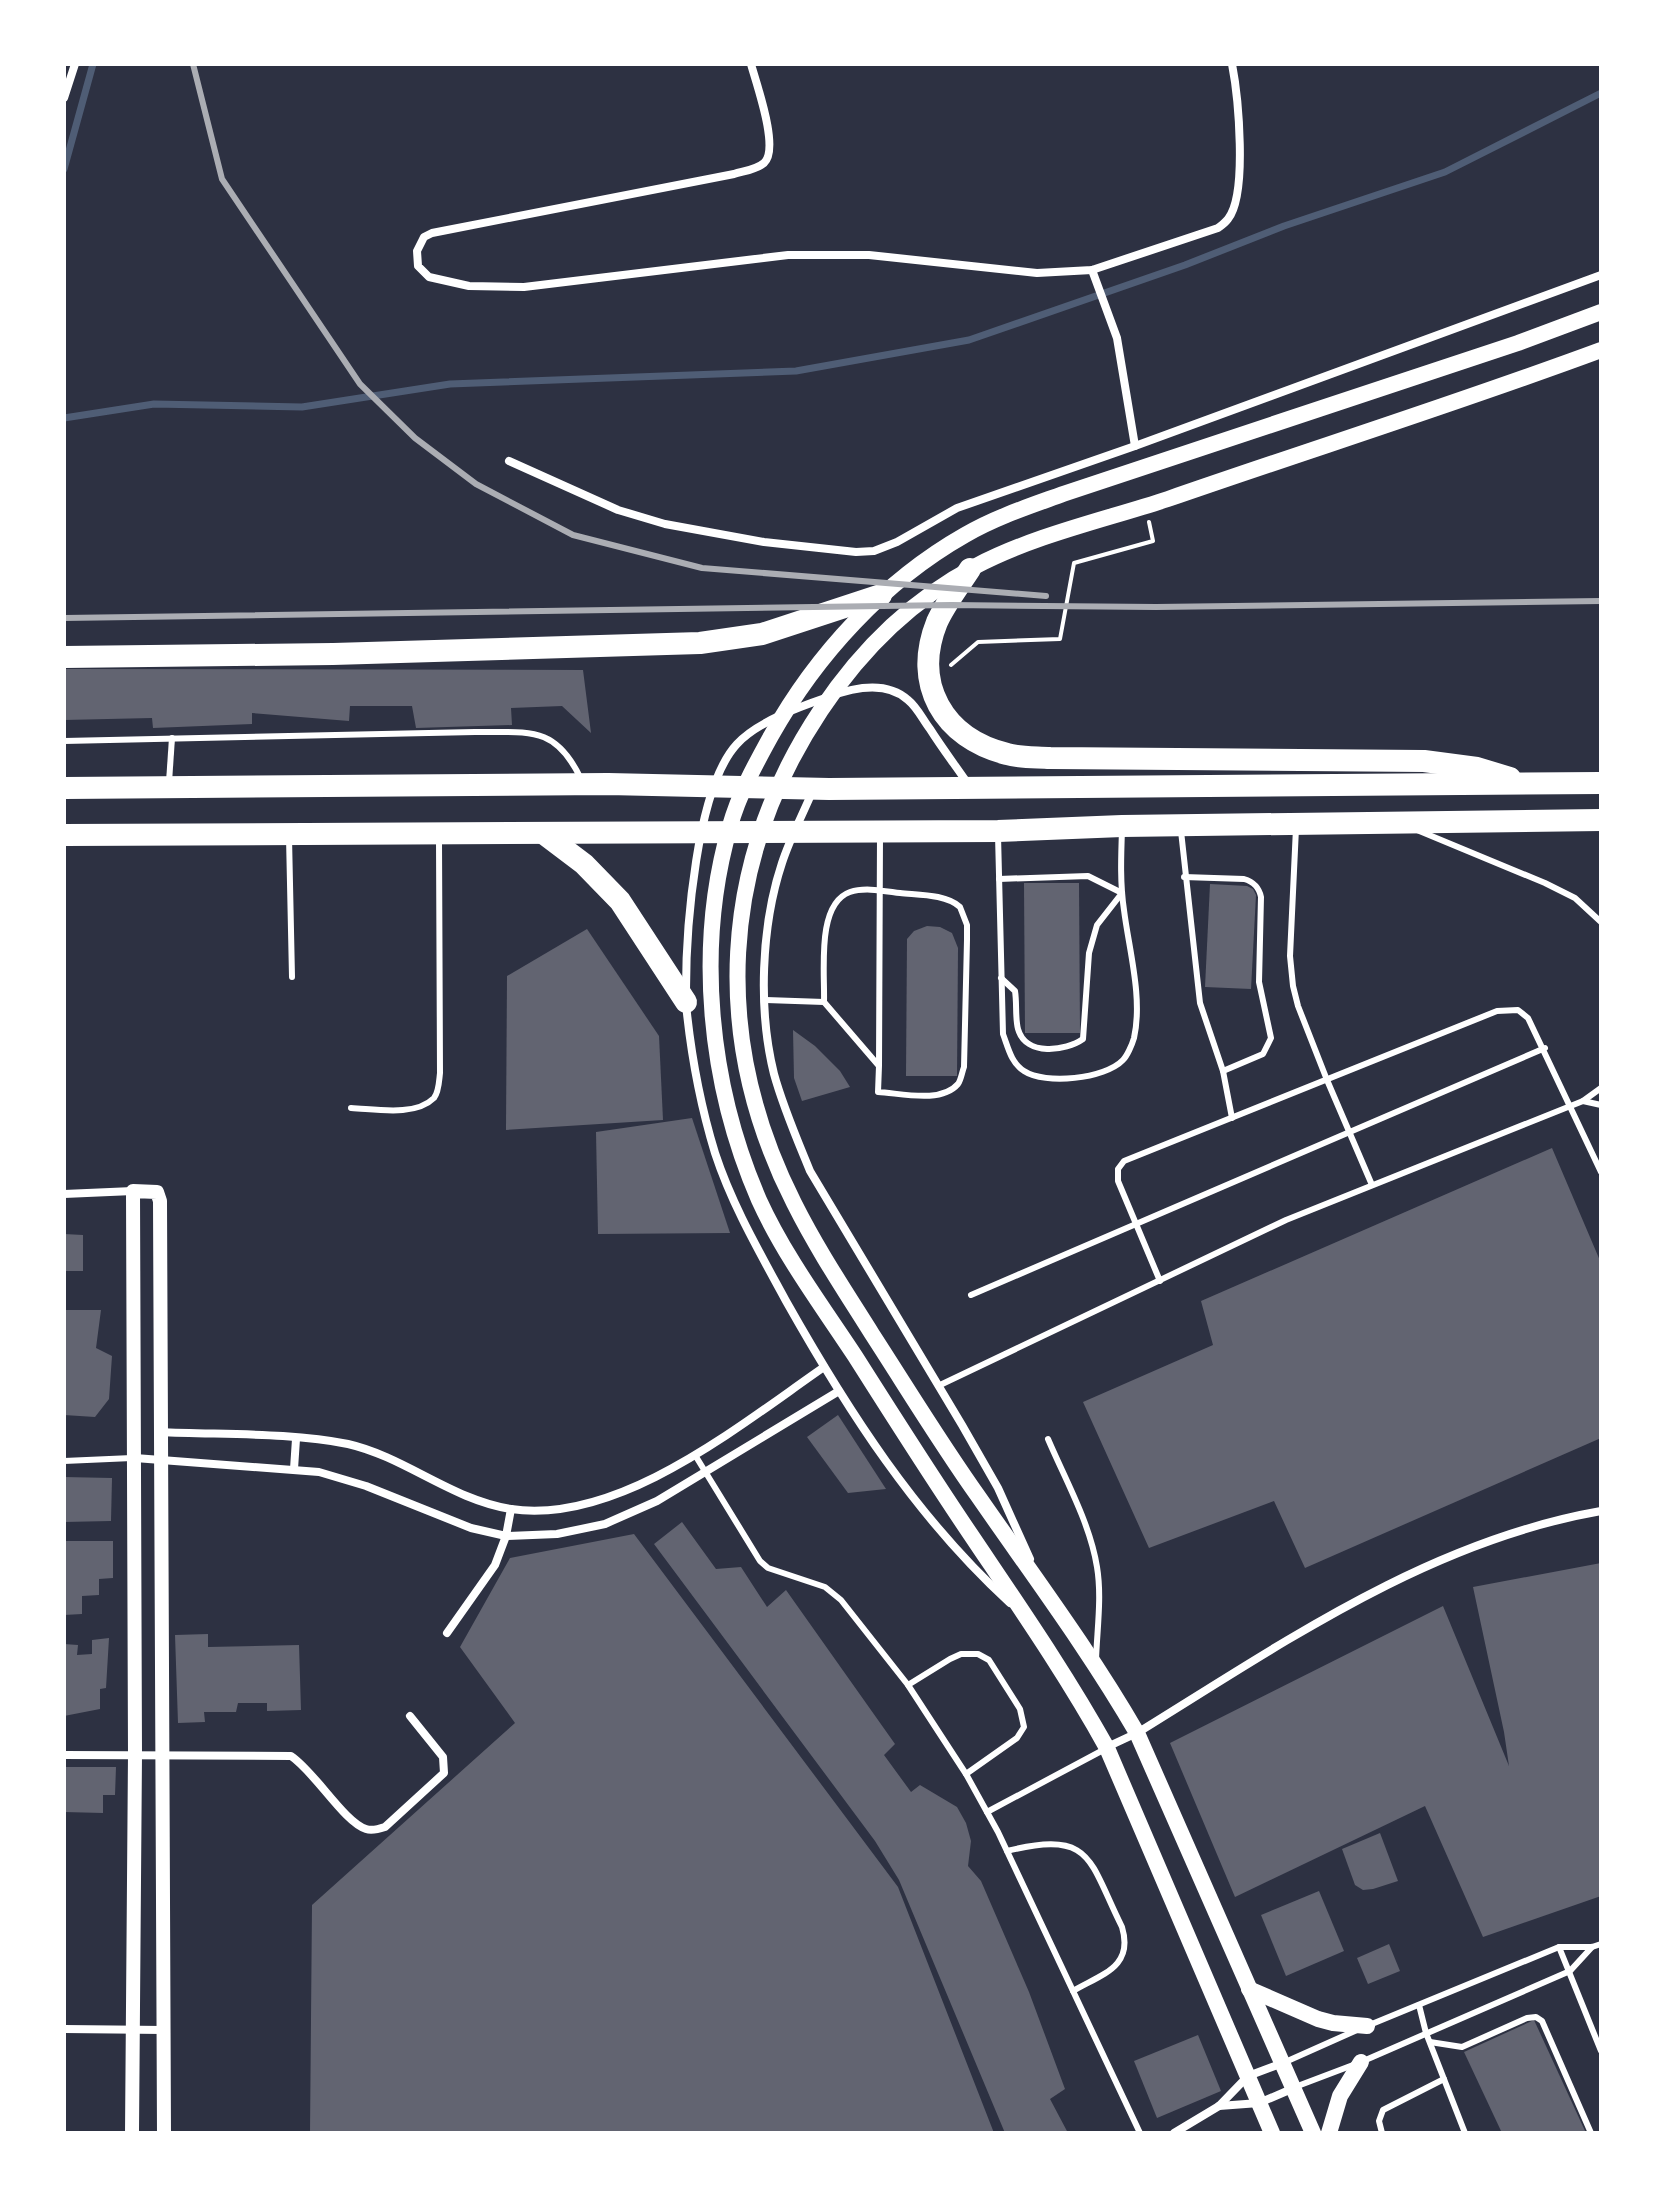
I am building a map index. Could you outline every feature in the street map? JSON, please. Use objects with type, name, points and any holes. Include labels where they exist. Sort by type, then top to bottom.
[{"type":"highway","points":[[970,569],[938,620],[930,645],[928,668],[936,701],[948,719],[966,737],[986,748],[1010,755],[1453,764],[1477,768],[1530,785]]},
{"type":"highway","points":[[64,657],[333,654],[712,642],[762,634],[881,595]]},
{"type":"highway","points":[[64,788],[583,784],[972,789],[1601,783]]},
{"type":"highway","points":[[64,835],[998,831],[1122,826],[1601,820]]},
{"type":"highway","points":[[543,833],[584,864],[620,901],[686,1002]]},
{"type":"main road","points":[[1272,2133],[1107,1748],[1074,1687],[930,1473],[791,1256],[760,1202],[738,1145],[724,1093],[712,1015],[713,933],[719,870],[730,824],[744,787],[785,710],[823,659],[881,595],[965,534],[1008,514],[1518,343],[1601,312]]},
{"type":"main road","points":[[1313,2133],[1137,1733],[1095,1664],[951,1457],[822,1256],[767,1143],[746,1071],[739,1003],[738,935],[746,880],[776,789],[803,736],[847,671],[892,624],[925,597],[970,569],[1031,543],[1601,350]]},
{"type":"main road","points":[[1249,1989],[1318,2019],[1367,2026]]},
{"type":"main road","points":[[1329,2133],[1340,2096],[1361,2062]]},
{"type":"street","points":[[64,98],[75,64]]},
{"type":"street","points":[[751,64],[770,140],[765,163],[734,174],[432,233],[419,243],[418,266],[429,277],[439,281],[469,286],[524,287],[788,255],[869,255],[1037,273],[1092,270],[1218,228],[1230,218],[1236,196],[1240,124],[1232,64]]},
{"type":"street","points":[[1092,270],[1117,338],[1135,446]]},
{"type":"street","points":[[509,461],[618,510],[665,524],[764,542],[856,552],[886,548],[957,508],[1601,275]]},
{"type":"street","points":[[972,789],[910,701],[886,689],[865,687],[840,693],[793,709],[744,736],[725,760],[712,786],[702,832],[686,963],[686,1002],[699,1095],[716,1155],[756,1247],[824,1367],[895,1474],[971,1567],[1031,1622]]},
{"type":"street","points":[[814,789],[781,865],[763,967],[774,1073],[810,1171],[998,1488],[1045,1592]]},
{"type":"street","points":[[132,2133],[135,1754],[133,1191]]},
{"type":"street","points":[[64,1194],[154,1191],[160,1197],[164,2133]]},
{"type":"street","points":[[160,1432],[349,1445],[375,1453],[484,1502],[511,1509],[547,1509],[619,1494],[695,1455],[824,1367]]},
{"type":"street","points":[[135,1458],[319,1472],[355,1482],[438,1516],[506,1536],[557,1534],[605,1524],[657,1501],[839,1391]]},
{"type":"street","points":[[294,1469],[296,1439]]},
{"type":"street","points":[[447,1633],[495,1565],[506,1536],[511,1509]]},
{"type":"street","points":[[1107,1748],[1137,1733],[1317,1623],[1401,1578],[1507,1533],[1601,1511]]},
{"type":"street","points":[[64,1755],[291,1756],[304,1765],[351,1819],[365,1829],[377,1830],[385,1827],[444,1773],[443,1757],[410,1716]]},
{"type":"street","points":[[64,2029],[164,2030]]},
{"type":"street","points":[[1174,2133],[1219,2106],[1248,2076],[1283,2063]]},
{"type":"street","points":[[1219,2106],[1259,2103],[1295,2087]]},
{"type":"lane","points":[[64,741],[532,733],[550,739],[562,748],[583,784]]},
{"type":"lane","points":[[169,787],[172,738]]},
{"type":"lane","points":[[1399,823],[1545,883],[1575,898],[1601,922]]},
{"type":"lane","points":[[1296,824],[1290,956],[1293,986],[1327,1080],[1372,1185]]},
{"type":"lane","points":[[1181,825],[1184,877],[1200,1003],[1223,1071],[1232,1118]]},
{"type":"lane","points":[[998,831],[1003,1034],[1012,1059],[1024,1071],[1044,1078],[1089,1076],[1111,1069],[1125,1059],[1134,1038],[1135,1003],[1122,893],[1122,826]]},
{"type":"lane","points":[[879,1066],[824,1002],[826,922],[832,905],[849,892],[880,890],[955,903],[964,915],[967,940],[964,1067],[959,1083],[947,1092],[927,1095],[878,1092],[879,1066],[880,890],[881,831]]},
{"type":"lane","points":[[289,833],[292,977]]},
{"type":"lane","points":[[351,1108],[413,1108],[433,1099],[437,1092],[440,1073],[439,833]]},
{"type":"lane","points":[[999,879],[1088,876],[1122,893]]},
{"type":"lane","points":[[1184,877],[1252,881],[1261,897],[1259,982],[1271,1038],[1263,1054],[1223,1071]]},
{"type":"lane","points":[[1001,978],[1015,991],[1018,1029],[1030,1044],[1047,1050],[1070,1048],[1083,1039],[1089,953],[1097,925],[1122,893]]},
{"type":"lane","points":[[766,1000],[824,1002]]},
{"type":"lane","points":[[1160,1281],[1118,1181],[1121,1164],[1503,1009],[1524,1013],[1545,1048],[1601,1172]]},
{"type":"lane","points":[[971,1295],[1545,1048]]},
{"type":"lane","points":[[938,1386],[1286,1220],[1583,1101],[1601,1088]]},
{"type":"lane","points":[[1583,1101],[1601,1105]]},
{"type":"lane","points":[[1048,1439],[1092,1544],[1097,1567],[1099,1593],[1095,1664]]},
{"type":"lane","points":[[695,1455],[760,1561],[768,1568],[825,1587],[841,1600],[908,1685],[987,1812],[1140,2133]]},
{"type":"lane","points":[[64,1461],[135,1458]]},
{"type":"lane","points":[[908,1685],[961,1654],[978,1654],[989,1660],[1024,1718],[1022,1734],[966,1774]]},
{"type":"lane","points":[[987,1812],[1107,1748]]},
{"type":"lane","points":[[1007,1851],[1048,1843],[1077,1849],[1090,1863],[1122,1927],[1125,1956],[1118,1965],[1073,1991]]},
{"type":"lane","points":[[1283,2063],[1559,1947],[1601,1944]]},
{"type":"lane","points":[[1559,1947],[1601,2051]]},
{"type":"lane","points":[[1295,2087],[1361,2062],[1570,1971],[1592,1947]]},
{"type":"lane","points":[[1419,2005],[1426,2033],[1465,2133]]},
{"type":"lane","points":[[1430,2042],[1462,2047],[1527,2018],[1536,2017],[1542,2021],[1591,2133]]},
{"type":"lane","points":[[1382,2133],[1379,2121],[1383,2110],[1444,2079]]},
{"type":"path","points":[[978,642],[1060,639],[1074,563],[1153,541]]},
{"type":"building","points":[[64,669],[583,670],[591,733],[562,706],[511,708],[512,725],[416,728],[412,706],[350,706],[349,721],[252,713],[252,724],[153,728],[152,718],[64,720]]},
{"type":"building","points":[[1024,883],[1079,883],[1080,1033],[1025,1033]]},
{"type":"building","points":[[1210,884],[1247,886],[1256,895],[1251,989],[1205,987]]},
{"type":"building","points":[[927,926],[940,927],[952,933],[958,948],[957,1076],[906,1076],[907,939],[914,931]]},
{"type":"building","points":[[587,929],[659,1036],[663,1120],[506,1130],[507,976]]},
{"type":"building","points":[[793,1030],[815,1046],[840,1071],[850,1087],[802,1101],[794,1078]]},
{"type":"building","points":[[692,1118],[730,1233],[598,1234],[596,1132]]},
{"type":"building","points":[[1552,1148],[1601,1263],[1601,1438],[1305,1568],[1274,1501],[1149,1548],[1083,1402],[1213,1345],[1201,1301]]},
{"type":"building","points":[[64,1234],[83,1235],[83,1271],[64,1271]]},
{"type":"building","points":[[66,1310],[101,1310],[96,1348],[112,1356],[109,1399],[95,1417],[64,1415]]},
{"type":"building","points":[[838,1415],[886,1489],[848,1493],[807,1437]]},
{"type":"building","points":[[64,1477],[112,1478],[111,1521],[64,1522]]},
{"type":"building","points":[[682,1522],[716,1569],[741,1567],[767,1607],[786,1590],[895,1744],[884,1755],[911,1792],[920,1785],[957,1807],[971,1841],[968,1866],[981,1881],[1029,1992],[1065,2089],[1050,2099],[1068,2133],[1005,2133],[899,1880],[875,1841],[654,1544]]},
{"type":"building","points":[[634,1534],[898,1887],[994,2133],[310,2133],[312,1905],[515,1723],[460,1647],[510,1558]]},
{"type":"building","points":[[64,1541],[113,1541],[113,1578],[99,1579],[99,1595],[82,1596],[82,1614],[64,1615]]},
{"type":"building","points":[[1601,1563],[1601,1896],[1483,1937],[1425,1806],[1235,1897],[1170,1743],[1443,1606],[1509,1766],[1473,1587]]},
{"type":"building","points":[[208,1634],[208,1647],[299,1645],[301,1710],[267,1711],[267,1703],[238,1703],[236,1712],[204,1712],[205,1722],[178,1723],[175,1635]]},
{"type":"building","points":[[109,1638],[106,1688],[100,1689],[100,1709],[64,1716],[64,1644],[78,1645],[77,1655],[92,1654],[92,1640]]},
{"type":"building","points":[[64,1767],[116,1767],[115,1795],[103,1795],[103,1813],[64,1812]]},
{"type":"building","points":[[1380,1833],[1398,1881],[1363,1890],[1355,1885],[1342,1849]]},
{"type":"building","points":[[1319,1891],[1344,1951],[1286,1976],[1261,1915]]},
{"type":"building","points":[[1389,1944],[1400,1971],[1368,1984],[1357,1958]]},
{"type":"building","points":[[1534,2020],[1586,2133],[1502,2133],[1464,2052]]},
{"type":"building","points":[[1198,2035],[1221,2091],[1157,2118],[1134,2061]]},
{"type":"waterway","points":[[64,169],[93,64]]},
{"type":"waterway","points":[[64,418],[154,404],[302,407],[450,384],[796,371],[969,340],[1185,265],[1284,226],[1445,172],[1601,93]]},
{"type":"railway","points":[[193,64],[222,179],[360,384],[415,438],[476,484],[573,535],[702,568],[1046,596]]},
{"type":"railway","points":[[64,618],[951,605],[1156,607],[1601,601]]}]
